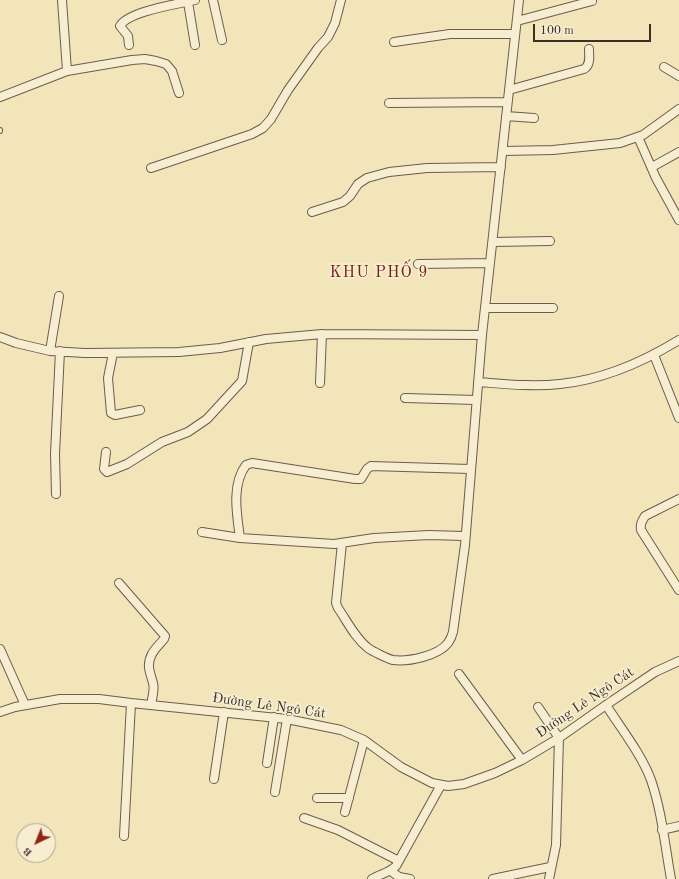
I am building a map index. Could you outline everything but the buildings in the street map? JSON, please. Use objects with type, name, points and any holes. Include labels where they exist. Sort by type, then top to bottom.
[{"type":"street","points":[[62,0],[67,71]]},
{"type":"street","points":[[213,0],[222,40]]},
{"type":"street","points":[[151,168],[252,134],[263,128],[271,119],[288,90],[318,48],[328,37],[335,23],[341,0]]},
{"type":"street","points":[[342,543],[336,588],[336,603],[359,639],[368,648],[392,660],[414,660],[444,647],[449,642],[453,632],[465,545],[464,536],[482,335],[519,0]]},
{"type":"street","points":[[129,45],[128,36],[120,26],[124,21],[147,11],[192,1],[195,45]]},
{"type":"street","points":[[517,21],[592,1]]},
{"type":"street","points":[[394,42],[450,34],[515,34]]},
{"type":"street","points":[[509,90],[584,69],[588,64],[589,49]]},
{"type":"street","points":[[0,97],[67,71],[145,59],[166,64],[172,71],[179,93]]},
{"type":"street","points":[[664,67],[679,76]]},
{"type":"street","points":[[389,104],[507,102]]},
{"type":"street","points":[[503,151],[552,150],[620,143],[638,137],[679,109]]},
{"type":"street","points":[[506,116],[534,118]]},
{"type":"street","points":[[638,137],[679,220]]},
{"type":"street","points":[[652,167],[679,152]]},
{"type":"street","points":[[312,212],[343,202],[350,196],[358,184],[367,178],[389,172],[427,168],[501,166]]},
{"type":"street","points":[[493,242],[550,241]]},
{"type":"street","points":[[418,264],[490,263]]},
{"type":"street","points":[[50,351],[59,296]]},
{"type":"street","points":[[485,308],[552,308]]},
{"type":"street","points":[[0,337],[16,344],[50,351],[113,353],[178,352],[220,348],[266,339],[322,334],[482,335]]},
{"type":"street","points":[[320,383],[322,334]]},
{"type":"street","points":[[478,382],[532,386],[560,384],[594,378],[654,355],[679,340]]},
{"type":"street","points":[[106,452],[104,469],[107,472],[127,464],[162,442],[188,432],[198,426],[242,381],[249,342]]},
{"type":"street","points":[[56,494],[55,454],[60,351]]},
{"type":"street","points":[[113,353],[108,378],[110,413],[115,415],[140,410]]},
{"type":"street","points":[[654,355],[679,418]]},
{"type":"street","points":[[405,398],[476,400]]},
{"type":"street","points":[[240,538],[237,516],[238,481],[246,465],[252,463],[355,479],[361,479],[367,469],[371,466],[470,469]]},
{"type":"street","points":[[679,499],[645,516],[640,525],[641,530],[679,590]]},
{"type":"street","points":[[202,532],[240,538],[326,544],[374,538],[429,535],[464,536]]},
{"type":"street","points":[[119,584],[165,636],[152,653],[149,660],[148,666],[154,692],[151,705]]},
{"type":"street","points":[[0,649],[25,705]]},
{"type":"street","name":"Đường Lê Ngô Cát","points":[[0,712],[25,705],[60,699],[92,699],[287,719],[341,730],[364,740],[401,767],[432,783],[448,786],[464,784],[495,773],[522,760],[559,738],[656,672],[679,661]]},
{"type":"street","points":[[459,674],[522,760]]},
{"type":"street","points":[[124,836],[131,703]]},
{"type":"street","points":[[606,705],[645,765],[651,780],[657,800],[671,879]]},
{"type":"street","points":[[538,707],[559,738],[556,845],[548,879]]},
{"type":"street","points":[[214,779],[224,712]]},
{"type":"street","points":[[267,763],[274,717]]},
{"type":"street","points":[[275,792],[287,719]]},
{"type":"street","points":[[346,812],[364,740]]},
{"type":"street","points":[[372,879],[391,871],[396,866],[441,785]]},
{"type":"street","points":[[317,798],[349,798]]},
{"type":"street","points":[[304,818],[338,830],[399,861]]},
{"type":"street","points":[[662,830],[679,826]]},
{"type":"street","points":[[493,879],[550,867]]},
{"type":"street","points":[[391,871],[399,877],[410,879]]},
{"type":"district","name":"KHU PHỐ 9","points":[[379,273]]}]
